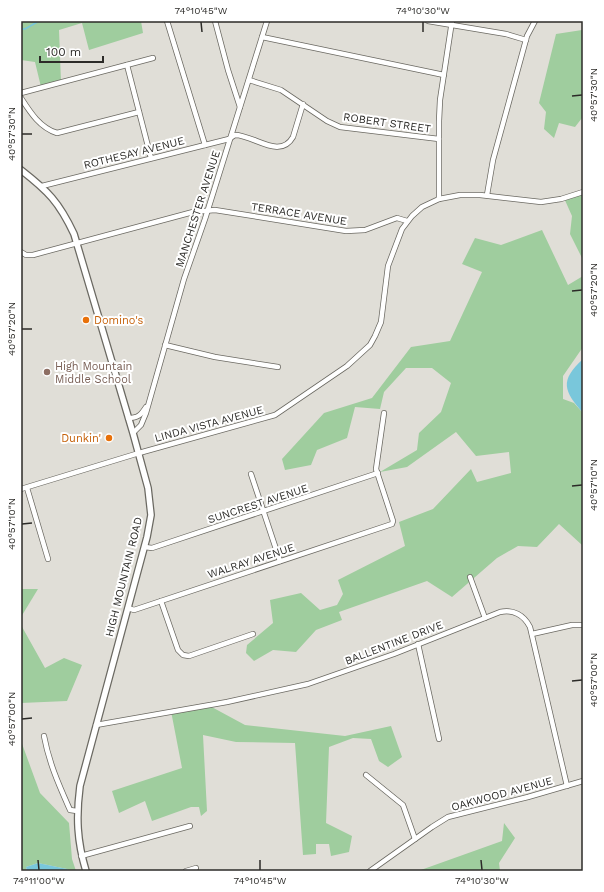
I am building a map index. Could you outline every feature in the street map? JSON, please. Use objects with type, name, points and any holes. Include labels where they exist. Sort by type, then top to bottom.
[{"type":"street","points":[[167,21],[205,145]]},
{"type":"street","points":[[214,21],[240,107]]},
{"type":"street","name":"MANCHESTER AVENUE","points":[[133,433],[139,428],[144,420],[164,345],[184,279],[208,210],[267,21]]},
{"type":"street","points":[[428,21],[452,23],[506,34],[526,40]]},
{"type":"street","points":[[487,195],[493,160],[526,40],[535,21]]},
{"type":"street","points":[[439,199],[440,100],[452,23]]},
{"type":"street","points":[[262,37],[444,75]]},
{"type":"street","points":[[21,93],[153,58]]},
{"type":"street","points":[[127,65],[151,158]]},
{"type":"street","name":"ROBERT STREET","points":[[248,80],[281,90],[327,121],[340,127],[439,139]]},
{"type":"street","points":[[21,98],[37,120],[46,128],[57,133],[139,112]]},
{"type":"street","name":"ROTHESAY AVENUE","points":[[42,186],[205,145],[238,135],[275,147],[284,147],[293,137],[303,104]]},
{"type":"street","name":"HIGH MOUNTAIN ROAD","points":[[21,170],[42,186],[60,208],[70,226],[77,244],[133,433],[150,497],[150,523],[80,786],[77,829],[81,856],[86,871]]},
{"type":"street","points":[[407,221],[422,207],[439,199],[460,195],[487,195],[541,202],[561,199],[583,192]]},
{"type":"street","name":"TERRACE AVENUE","points":[[21,252],[26,255],[33,255],[193,212],[208,210],[346,231],[365,230],[397,218],[407,221]]},
{"type":"street","name":"LINDA VISTA AVENUE","points":[[21,489],[138,453],[275,415],[347,366],[370,345],[376,336],[380,325],[388,266],[402,229],[407,221]]},
{"type":"street","points":[[164,345],[215,357],[278,367]]},
{"type":"street","name":"MANCHESTER AVENUE","points":[[128,418],[140,416],[148,404]]},
{"type":"street","points":[[378,473],[376,468],[384,413]]},
{"type":"street","name":"SUNCREST AVENUE","points":[[144,547],[152,548],[378,473]]},
{"type":"street","name":"WALRAY AVENUE","points":[[128,608],[134,610],[392,524],[393,521],[378,473]]},
{"type":"street","points":[[250,474],[280,561]]},
{"type":"street","points":[[27,488],[48,559]]},
{"type":"street","points":[[470,577],[484,618]]},
{"type":"street","points":[[161,601],[178,650],[183,655],[189,656],[253,634]]},
{"type":"street","name":"BALLENTINE DRIVE","points":[[96,725],[234,701],[293,688],[330,677],[500,612],[513,612],[523,617],[527,621],[532,634],[567,786]]},
{"type":"street","points":[[532,634],[572,625],[583,625]]},
{"type":"street","points":[[418,644],[439,739]]},
{"type":"street","points":[[44,736],[48,756],[63,797],[70,810],[77,812]]},
{"type":"street","points":[[366,775],[402,805],[415,839]]},
{"type":"street","name":"OAKWOOD AVENUE","points":[[370,871],[432,827],[452,816],[522,799],[583,781]]},
{"type":"street","points":[[81,856],[190,826]]},
{"type":"street","points":[[186,871],[196,868]]},
{"type":"green space","points":[[21,21],[141,21],[143,33],[89,50],[82,23],[59,30],[61,82],[41,87],[35,62],[21,60]]},
{"type":"green space","points":[[583,27],[582,153],[582,118],[575,127],[559,123],[554,138],[544,129],[546,112],[539,103],[556,34],[582,30]]},
{"type":"green space","points":[[583,193],[583,260],[570,234],[572,216],[564,198]]},
{"type":"green space","points":[[542,230],[568,285],[583,276],[583,347],[563,376],[563,399],[574,403],[583,413],[583,545],[559,524],[537,547],[518,546],[497,558],[452,597],[427,581],[339,612],[342,620],[316,630],[296,652],[273,650],[254,661],[246,653],[247,645],[273,623],[270,600],[301,593],[320,610],[337,605],[343,594],[338,580],[405,546],[399,522],[433,509],[471,469],[477,482],[511,473],[509,452],[476,456],[456,432],[407,467],[380,472],[417,450],[419,433],[441,412],[451,383],[432,368],[406,368],[384,392],[380,409],[355,407],[347,438],[317,450],[311,465],[285,470],[282,459],[324,413],[372,398],[411,347],[450,341],[482,272],[462,264],[475,238],[501,245]]},
{"type":"green space","points":[[21,589],[38,589],[21,617]]},
{"type":"green space","points":[[21,625],[45,668],[64,658],[82,665],[67,701],[21,703]]},
{"type":"green space","points":[[208,705],[245,725],[345,736],[391,726],[402,757],[388,767],[379,761],[371,739],[353,738],[329,747],[326,823],[352,836],[349,852],[331,856],[329,844],[316,844],[316,854],[303,855],[295,743],[236,742],[203,735],[207,811],[201,816],[199,807],[191,807],[152,821],[145,801],[119,813],[112,791],[182,768],[171,711]]},
{"type":"green space","points":[[21,741],[40,793],[69,823],[72,859],[76,871],[70,871],[67,869],[38,863],[26,867],[27,871],[21,871]]},
{"type":"green space","points":[[504,823],[515,838],[499,863],[500,871],[418,871],[502,841]]},
{"type":"water","points":[[583,359],[583,413],[568,392],[567,380],[575,367]]},
{"type":"water","points":[[38,863],[67,869],[70,871],[27,871],[26,867]]},
{"type":"waterway","points":[[21,29],[25,29],[39,21]]},
{"type":"place","name":"Domino's","points":[[86,320]]},
{"type":"place","name":"High Mountain Middle School","points":[[47,372]]},
{"type":"place","name":"Dunkin'","points":[[109,438]]}]
